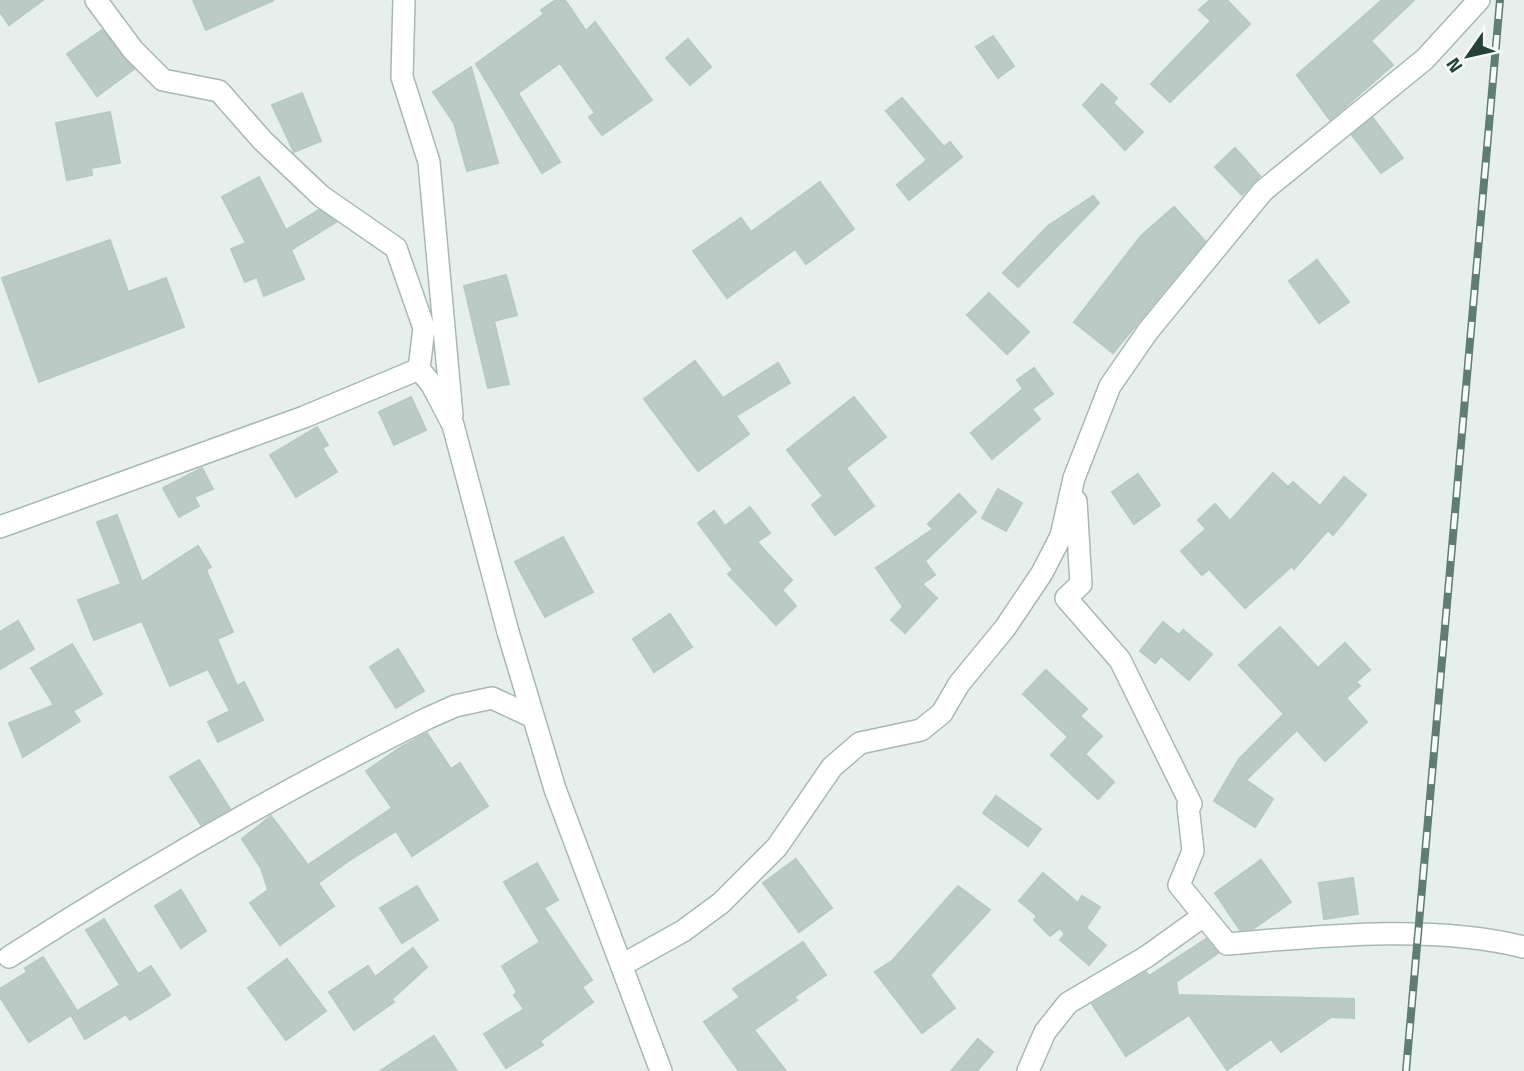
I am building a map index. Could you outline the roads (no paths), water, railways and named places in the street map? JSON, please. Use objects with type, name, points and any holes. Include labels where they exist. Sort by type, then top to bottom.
[{"type":"street","points":[[96,0],[132,50],[163,80],[219,91],[263,141],[321,196],[396,248],[424,328],[419,369],[432,385],[453,425]]},
{"type":"street","points":[[404,0],[402,77],[429,162],[453,425],[555,789],[662,1071]]},
{"type":"street","points":[[622,965],[682,931],[721,903],[777,847],[832,767],[860,743],[921,730],[942,713],[959,684],[1005,628],[1042,573],[1061,536],[1074,478],[1110,386],[1183,286],[1263,191],[1425,59],[1479,0]]},
{"type":"street","points":[[0,527],[304,417],[419,369]]},
{"type":"street","points":[[1074,478],[1081,584],[1066,598],[1120,660],[1191,804],[1188,806],[1193,851],[1180,885],[1202,917],[1227,944],[1298,938],[1449,935],[1489,938],[1524,947]]},
{"type":"street","points":[[9,957],[103,897],[243,814],[428,718],[455,706],[492,698],[533,717]]},
{"type":"street","points":[[1028,1071],[1045,1032],[1068,1003],[1146,957],[1202,917]]},
{"type":"railway","points":[[1406,1071],[1500,0]]}]
